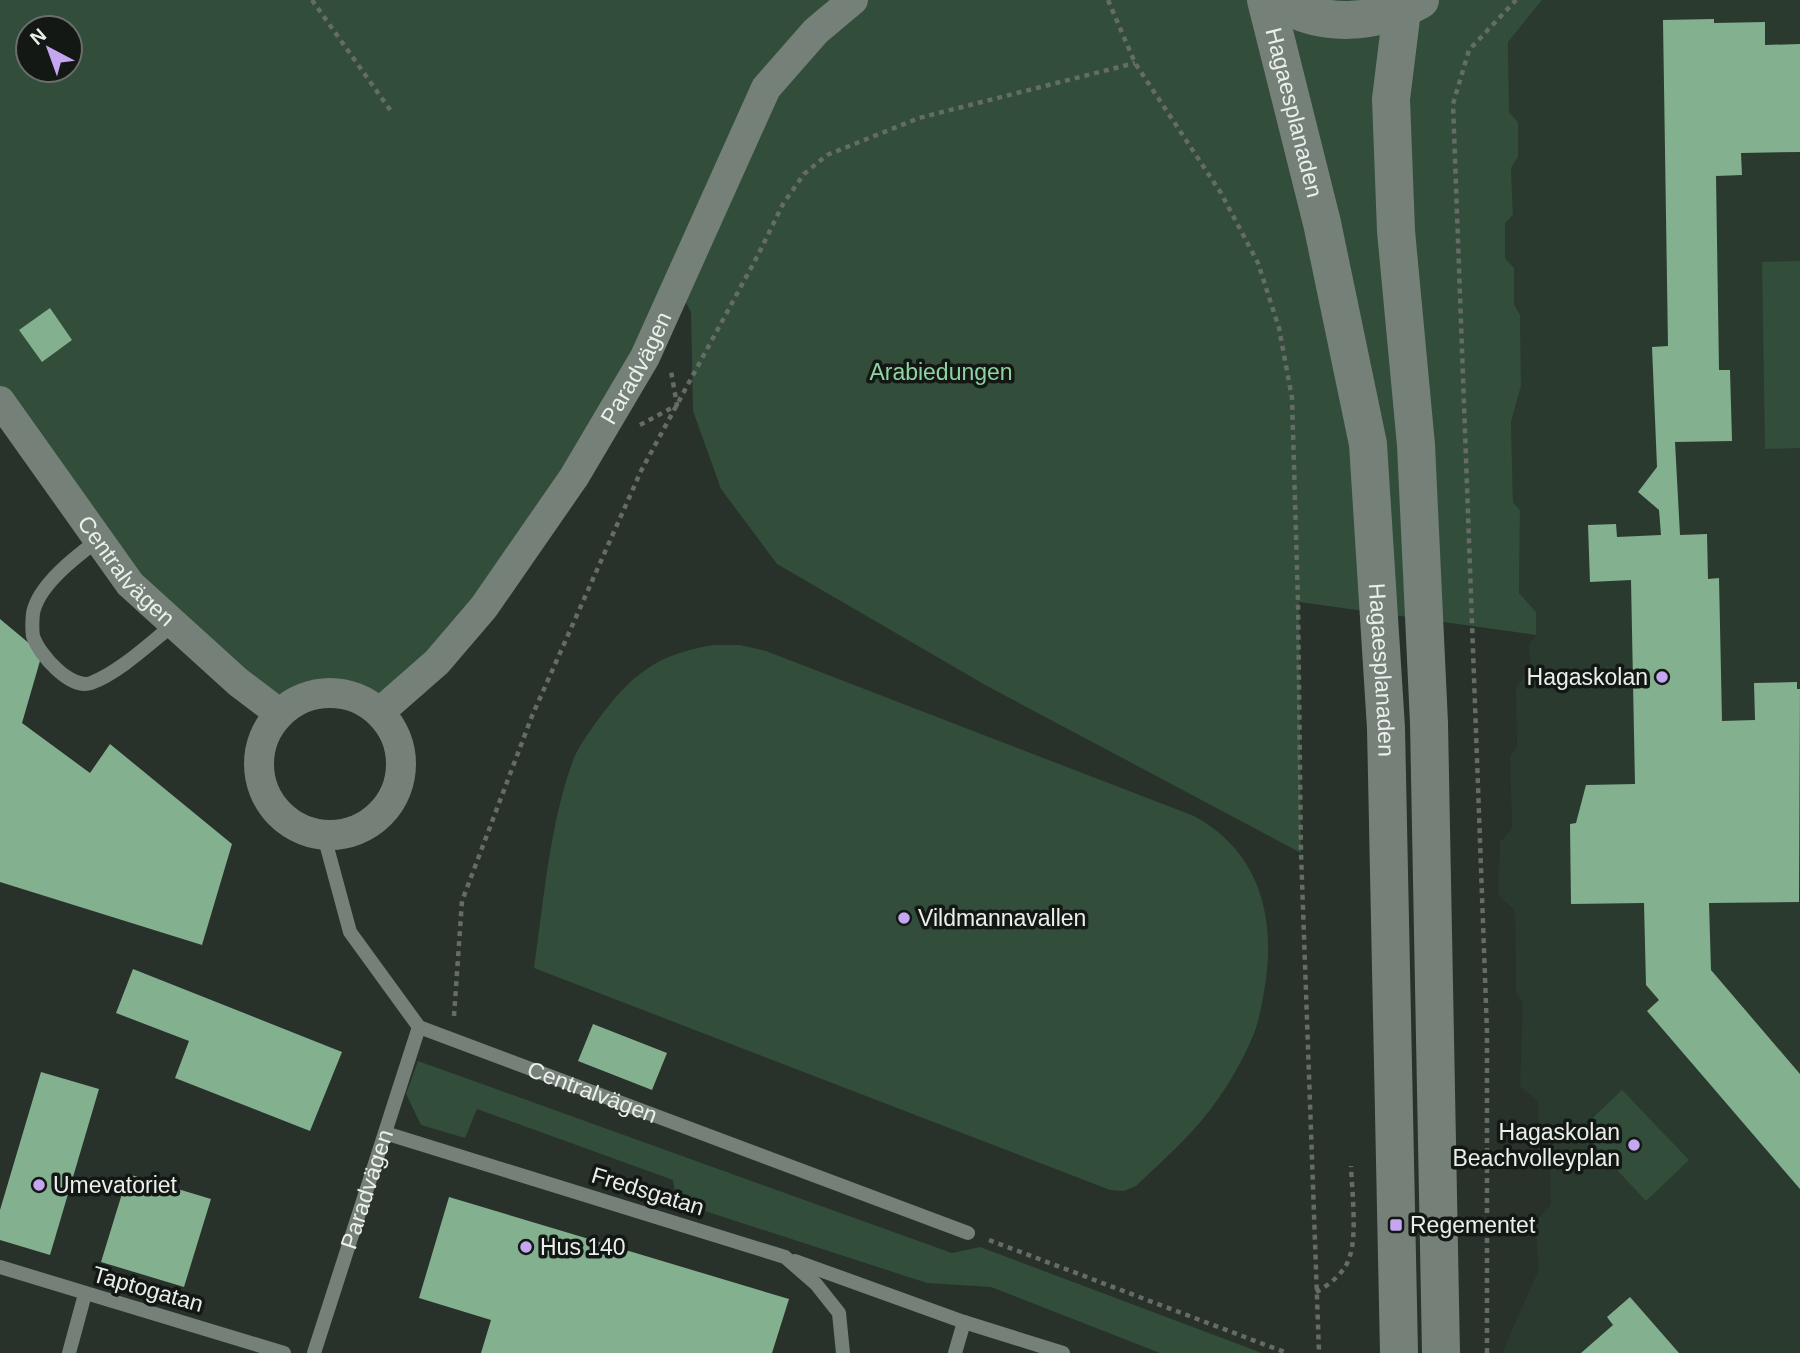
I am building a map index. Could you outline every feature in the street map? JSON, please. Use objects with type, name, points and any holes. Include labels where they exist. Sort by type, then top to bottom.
[{"type":"main road","name":"Hagaesplanaden","points":[[1266,0],[1322,223],[1368,444],[1386,728],[1399,1353]]},
{"type":"main road","points":[[1278,0],[1305,13],[1332,20],[1369,19],[1411,5]]},
{"type":"main road","name":"Hagaesplanaden","points":[[1411,5],[1391,99],[1396,231],[1416,445],[1429,709],[1441,1353]]},
{"type":"street","name":"Paradvägen","points":[[380,712],[437,662],[484,607],[575,477],[645,357],[766,88],[816,31],[853,0]]},
{"type":"street","name":"Centralvägen","points":[[0,401],[130,584],[238,682],[279,713]]},
{"type":"street","points":[[324,693],[356,697],[380,712],[395,734],[402,762],[398,789],[378,818],[352,833],[324,836],[292,825],[271,806],[260,780],[259,752],[270,724],[279,713],[299,699],[324,693]]},
{"type":"lane","points":[[98,540],[52,579],[34,609],[33,636],[51,663],[72,682],[89,684],[123,664],[174,624]]},
{"type":"lane","points":[[324,836],[350,932],[419,1027]]},
{"type":"lane","name":"Centralvägen","points":[[419,1027],[968,1233]]},
{"type":"lane","name":"Paradvägen","points":[[314,1353],[419,1027]]},
{"type":"lane","name":"Fredsgatan","points":[[385,1133],[785,1257],[816,1284],[839,1313],[843,1353]]},
{"type":"lane","points":[[785,1257],[964,1322],[1063,1353]]},
{"type":"lane","name":"Taptogatan","points":[[0,1268],[284,1353]]},
{"type":"lane","points":[[69,1353],[85,1294]]},
{"type":"lane","points":[[955,1353],[964,1322]]},
{"type":"path","points":[[312,0],[393,114]]},
{"type":"path","points":[[1108,0],[1135,63],[1222,193],[1258,264],[1279,328],[1292,398],[1301,853],[1319,1353]]},
{"type":"path","points":[[1487,1353],[1487,1032],[1453,104],[1469,50],[1516,0]]},
{"type":"path","points":[[453,1038],[463,901],[532,716],[641,471],[783,204],[804,174],[827,155],[919,118],[1135,63]]},
{"type":"path","points":[[1316,1292],[1327,1287],[1350,1257],[1353,1237],[1351,1166]]},
{"type":"path","points":[[968,1233],[1287,1353]]},
{"type":"shaded area","name":"Hagaskolan","points":[[1542,0],[1800,0],[1800,1353],[1502,1353],[1539,1269],[1535,1222],[1551,1205],[1548,1134],[1539,1125],[1538,1102],[1520,1086],[1523,1002],[1516,993],[1515,911],[1498,895],[1500,842],[1512,828],[1510,756],[1517,746],[1516,687],[1531,667],[1529,644],[1536,635],[1536,612],[1519,594],[1520,511],[1513,502],[1511,422],[1521,386],[1520,315],[1514,304],[1514,268],[1505,258],[1505,222],[1513,215],[1511,167],[1518,157],[1518,122],[1509,112],[1508,41]]},
{"type":"green space","name":"Arabiedungen","points":[[0,0],[1542,0],[1508,42],[1509,112],[1518,122],[1518,157],[1511,168],[1513,215],[1505,223],[1505,258],[1514,268],[1514,304],[1520,315],[1521,386],[1511,422],[1513,502],[1520,510],[1519,593],[1536,612],[1536,635],[1299,602],[1301,853],[987,686],[777,564],[721,489],[693,411],[691,312],[678,288],[574,477],[380,712],[356,697],[325,693],[306,698],[279,713],[130,584],[0,401]]},
{"type":"green space","points":[[1800,261],[1800,448],[1765,449],[1762,262]]},
{"type":"green space","name":"Vildmannavallen","points":[[714,645],[740,645],[766,651],[1194,816],[1216,830],[1233,846],[1247,865],[1264,907],[1268,954],[1258,1023],[1239,1065],[1216,1102],[1184,1140],[1136,1186],[1124,1191],[1110,1190],[534,968],[558,813],[572,763],[580,747],[609,705],[646,669],[676,654]]},
{"type":"green space","points":[[418,1061],[952,1253],[980,1247],[1262,1353],[1160,1353],[991,1287],[927,1283],[677,1202],[673,1180],[477,1109],[465,1138],[421,1125],[406,1094]]},
{"type":"green space","name":"Hagaskolan Beachvolleyplan","points":[[1622,1090],[1689,1160],[1646,1201],[1580,1130]]},
{"type":"building","points":[[1714,19],[1714,23],[1765,22],[1765,45],[1800,44],[1800,152],[1741,153],[1742,175],[1716,176],[1719,370],[1730,370],[1732,441],[1675,442],[1680,535],[1707,534],[1708,579],[1719,578],[1722,721],[1755,720],[1754,683],[1797,682],[1797,689],[1800,689],[1799,902],[1709,903],[1711,970],[1800,1074],[1800,1189],[1647,1011],[1659,1000],[1646,985],[1644,903],[1571,904],[1570,824],[1576,823],[1586,785],[1635,784],[1631,580],[1590,582],[1588,525],[1616,524],[1617,537],[1661,535],[1659,510],[1638,492],[1657,467],[1652,347],[1668,346],[1663,20]]},
{"type":"building","points":[[50,308],[72,340],[42,362],[19,330]]},
{"type":"building","points":[[0,619],[42,654],[22,723],[90,773],[110,744],[232,844],[202,945],[0,882]]},
{"type":"building","points":[[133,969],[342,1052],[310,1131],[175,1078],[189,1041],[116,1013]]},
{"type":"building","points":[[593,1024],[667,1053],[652,1090],[578,1061]]},
{"type":"building","name":"Umevatoriet","points":[[41,1072],[99,1089],[50,1255],[0,1240],[0,1210]]},
{"type":"building","points":[[128,1174],[211,1199],[184,1287],[101,1262]]},
{"type":"building","name":"Hus 140","points":[[449,1197],[789,1299],[772,1353],[481,1353],[491,1320],[419,1298]]},
{"type":"building","points":[[1630,1297],[1679,1353],[1581,1353],[1613,1325],[1607,1317]]},
{"type":"place","name":"Hagaskolan","points":[[1662,677]]},
{"type":"place","name":"Vildmannavallen","points":[[904,918]]},
{"type":"place","name":"Hagaskolan Beachvolleyplan","points":[[1634,1145]]},
{"type":"place","name":"Umevatoriet","points":[[39,1185]]},
{"type":"place","name":"Regementet","points":[[1396,1225]]},
{"type":"place","name":"Hus 140","points":[[526,1247]]}]
